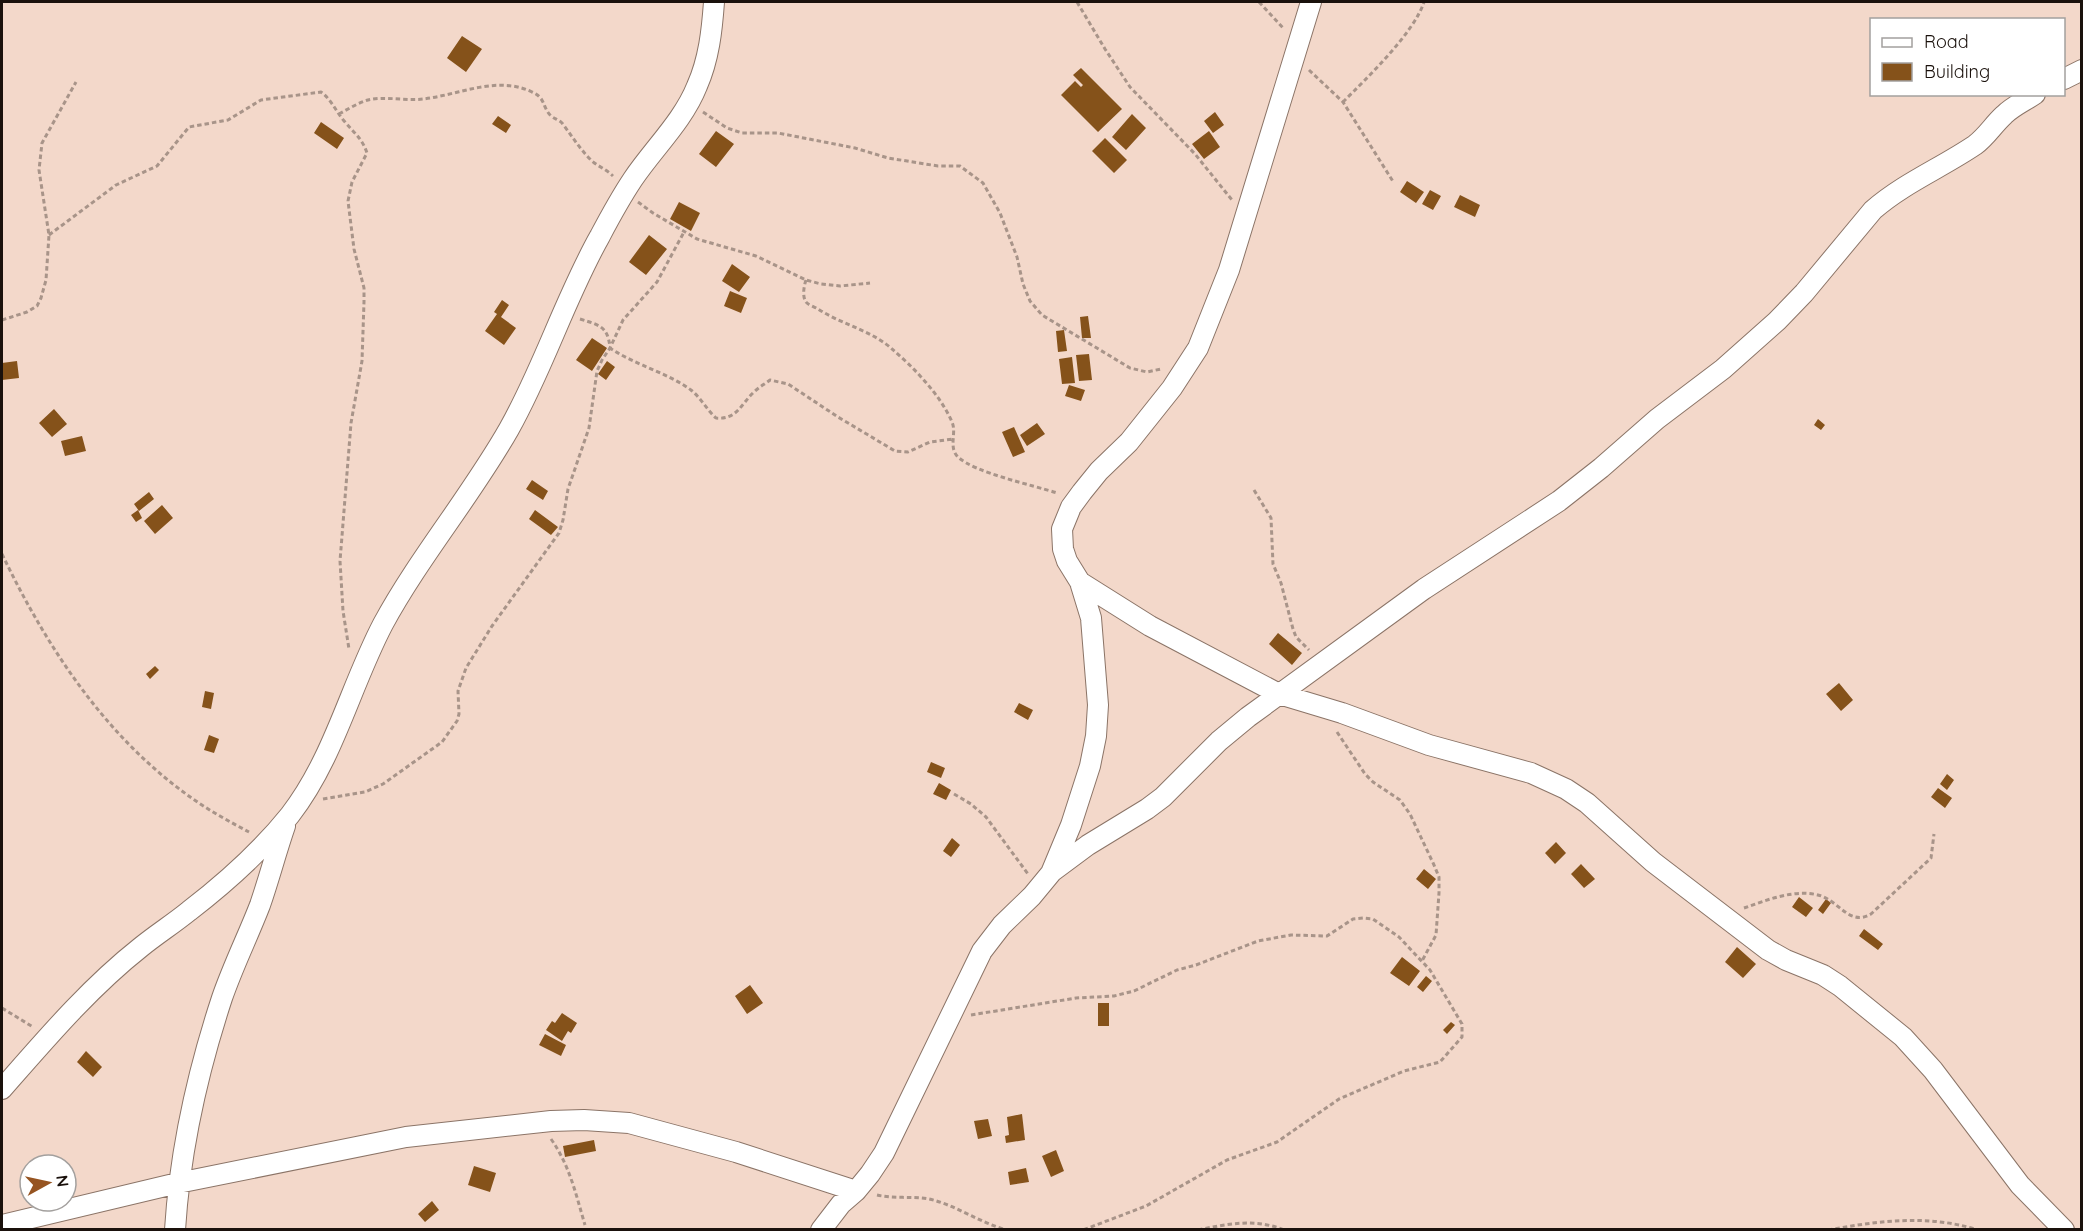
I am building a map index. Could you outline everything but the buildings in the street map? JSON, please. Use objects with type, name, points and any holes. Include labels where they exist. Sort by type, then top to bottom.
[{"type":"street","points":[[2,1089],[45,1041],[124,962],[206,898],[266,842],[293,809],[333,742],[372,646],[384,623],[416,570],[505,436],[538,371],[562,310],[626,190],[689,103],[698,84],[707,54],[714,2]]},
{"type":"street","points":[[1046,878],[1074,815],[1090,766],[1096,736],[1098,705],[1091,618],[1080,582],[1067,561],[1062,529],[1074,502],[1099,471],[1136,433],[1172,388],[1193,357],[1207,328],[1229,270],[1311,2]]},
{"type":"street","points":[[2065,78],[2082,70]]},
{"type":"street","points":[[821,1230],[841,1204],[856,1191],[884,1153],[990,938],[1046,878],[1088,845],[1140,814],[1163,797],[1219,741],[1279,694],[1424,589],[1559,501],[1601,468],[1657,419],[1723,369],[1777,321],[1882,202],[1923,174],[1974,146],[2005,114],[2032,96]]},
{"type":"street","points":[[1080,582],[1150,626],[1279,694],[1374,724],[1429,746],[1531,773],[1566,789],[1587,803],[1653,862],[1768,950],[1823,975],[1903,1037],[1933,1070],[2020,1185],[2064,1230]]},
{"type":"street","points":[[175,1230],[178,1183],[186,1130],[198,1076],[223,996],[269,879],[293,809]]},
{"type":"street","points":[[2,1225],[178,1183],[406,1137],[532,1123],[584,1120],[629,1124],[736,1152],[856,1191]]},
{"type":"path","points":[[1077,2],[1130,87],[1195,154],[1245,215]]},
{"type":"path","points":[[1259,2],[1295,52],[1343,102],[1394,183]]},
{"type":"path","points":[[1343,102],[1405,35],[1415,22],[1424,2]]},
{"type":"path","points":[[2,320],[27,312],[36,306],[41,298],[46,280],[49,235],[39,170],[42,143],[76,82]]},
{"type":"path","points":[[339,114],[371,99],[423,99],[490,86],[514,86],[533,92],[543,99],[549,113],[553,118],[561,121],[579,147],[593,162],[609,171],[641,205],[684,232],[697,239],[756,256],[806,280],[840,286],[870,284]]},
{"type":"path","points":[[49,235],[116,185],[157,166],[189,127],[228,120],[261,100],[321,92],[327,96],[357,134],[367,153],[352,182],[348,201],[354,249],[364,295],[362,361],[351,423],[340,561],[343,611],[349,650]]},
{"type":"path","points":[[689,103],[720,124],[742,133],[778,133],[855,148],[888,158],[938,166],[960,166],[983,183],[1000,213],[1017,257],[1023,284],[1030,301],[1042,315],[1086,343],[1138,371],[1157,370],[1168,365]]},
{"type":"path","points":[[293,809],[365,792],[383,784],[442,742],[453,730],[459,714],[458,691],[466,668],[498,618],[559,533],[568,489],[589,428],[597,371],[623,320],[657,282],[684,232]]},
{"type":"path","points":[[806,280],[804,295],[806,302],[888,346],[932,391],[952,421],[955,452],[959,458],[1024,484],[1055,492],[1074,502]]},
{"type":"path","points":[[562,310],[603,328],[609,335],[610,348]]},
{"type":"path","points":[[610,348],[625,358],[689,389],[716,418],[731,417],[754,392],[770,380],[788,384],[829,412],[895,451],[908,452],[930,442],[953,439]]},
{"type":"path","points":[[1254,490],[1271,518],[1273,564],[1281,583],[1296,637],[1326,661]]},
{"type":"path","points":[[2,554],[50,644],[77,684],[102,715],[140,755],[171,782],[205,807],[266,842]]},
{"type":"path","points":[[1319,706],[1365,774],[1373,782],[1401,800],[1410,814],[1439,877],[1440,893],[1436,935],[1422,961]]},
{"type":"path","points":[[954,794],[971,804],[986,817],[1025,872],[1046,878]]},
{"type":"path","points":[[1719,913],[1738,910],[1773,898],[1804,894],[1824,897],[1856,918],[1864,918],[1931,858],[1934,834]]},
{"type":"path","points":[[949,1018],[1076,998],[1124,994],[1177,970],[1258,941],[1276,936],[1327,936],[1353,919],[1363,918],[1373,919],[1399,937],[1430,970],[1462,1024],[1462,1037],[1440,1062],[1404,1071],[1339,1099],[1277,1142],[1227,1161],[1146,1206],[1083,1230]]},
{"type":"path","points":[[2,1008],[30,1024],[45,1041]]},
{"type":"path","points":[[532,1123],[550,1137],[559,1150],[574,1183],[585,1225]]},
{"type":"path","points":[[856,1191],[894,1198],[928,1199],[1007,1230]]},
{"type":"path","points":[[1828,1230],[1869,1223],[1911,1220],[1950,1222],[1978,1230]]},
{"type":"path","points":[[1198,1230],[1237,1222],[1256,1222],[1284,1230]]}]
